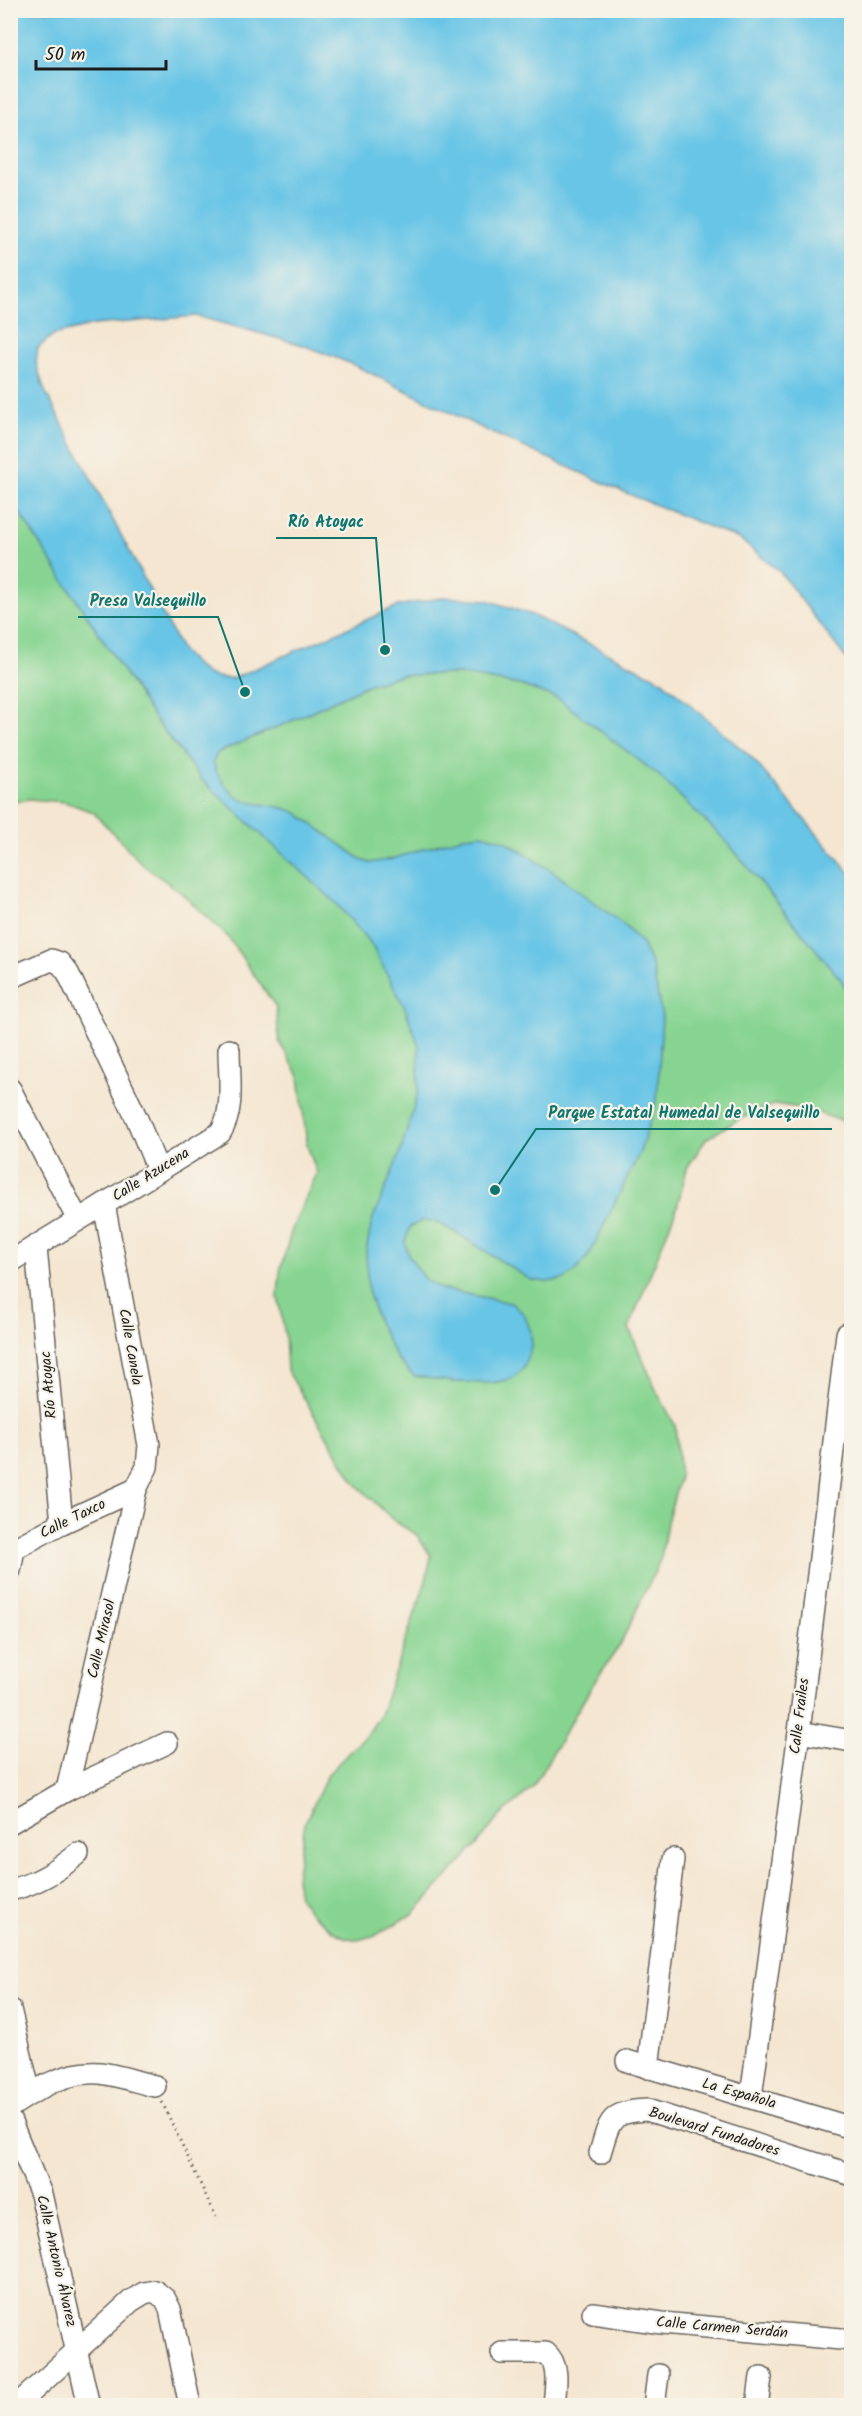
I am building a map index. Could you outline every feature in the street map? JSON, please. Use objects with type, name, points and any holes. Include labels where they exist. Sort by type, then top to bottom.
[{"type":"street","points":[[10,978],[51,960],[60,963],[68,973],[137,1119],[158,1170]]},
{"type":"street","name":"Calle Azucena","points":[[10,1262],[220,1133],[226,1124],[228,1113],[229,1050]]},
{"type":"street","points":[[10,1089],[78,1220]]},
{"type":"street","name":"Calle Canela","points":[[104,1204],[148,1445],[147,1467],[136,1489]]},
{"type":"street","name":"Río Atoyac","points":[[36,1248],[62,1523]]},
{"type":"street","name":"Calle Frailes","points":[[751,2097],[799,1732],[847,1334]]},
{"type":"street","name":"Calle Taxco","points":[[12,1550],[62,1523],[136,1489]]},
{"type":"street","name":"Calle Mirasol","points":[[67,1790],[136,1489]]},
{"type":"street","points":[[10,1570],[12,1550]]},
{"type":"street","points":[[799,1732],[852,1741]]},
{"type":"street","points":[[10,1822],[67,1790],[167,1743]]},
{"type":"street","points":[[10,1890],[27,1886],[54,1873],[78,1854]]},
{"type":"street","points":[[648,2068],[673,1859]]},
{"type":"street","points":[[10,2009],[30,2094]]},
{"type":"street","name":"La Española","points":[[627,2061],[852,2128]]},
{"type":"street","points":[[10,2107],[58,2079],[79,2074],[101,2073],[154,2086]]},
{"type":"street","name":"Boulevard Fundadores","points":[[600,2153],[609,2122],[623,2112],[647,2110],[852,2175]]},
{"type":"street","name":"Calle Antonio Álvarez","points":[[10,2120],[41,2194],[89,2406]]},
{"type":"street","points":[[16,2406],[131,2301],[144,2293],[155,2291],[165,2299],[170,2309],[190,2406]]},
{"type":"street","name":"Calle Carmen Serdán","points":[[593,2313],[662,2323],[852,2340]]},
{"type":"street","points":[[502,2353],[546,2353],[553,2359],[556,2374],[554,2406]]},
{"type":"street","points":[[654,2406],[658,2375]]},
{"type":"street","points":[[757,2406],[760,2378]]},
{"type":"path","points":[[154,2086],[216,2217]]},
{"type":"green space","points":[[10,412],[215,702],[492,613],[851,894],[851,1124],[806,1109],[776,1104],[739,1119],[706,1139],[687,1168],[677,1207],[629,1328],[657,1392],[675,1425],[680,1477],[667,1522],[661,1558],[620,1645],[595,1681],[532,1788],[498,1818],[476,1846],[413,1914],[376,1935],[358,1940],[332,1931],[308,1910],[299,1897],[296,1878],[305,1823],[328,1774],[369,1732],[380,1715],[426,1581],[431,1556],[417,1535],[394,1521],[355,1483],[287,1370],[285,1335],[278,1297],[280,1271],[293,1226],[317,1173],[307,1145],[299,1076],[279,1041],[276,1007],[228,937],[180,892],[143,865],[93,812],[65,802],[28,799],[11,803]]},
{"type":"water","points":[[10,11],[851,11],[851,665],[780,572],[739,539],[626,493],[490,432],[352,364],[303,345],[196,316],[94,325],[53,335],[38,348],[36,363],[44,389],[182,651],[204,672],[217,677],[234,678],[398,606],[445,597],[487,600],[532,615],[661,680],[751,757],[851,874],[851,998],[841,980],[727,842],[657,774],[557,698],[520,685],[458,674],[401,675],[367,685],[219,752],[215,757],[217,773],[226,787],[235,795],[244,801],[284,808],[297,813],[362,860],[370,863],[392,859],[465,836],[482,834],[505,841],[552,871],[624,925],[642,944],[652,965],[662,1017],[657,1099],[640,1152],[589,1255],[576,1271],[564,1279],[547,1282],[531,1280],[452,1230],[433,1221],[421,1221],[410,1227],[405,1242],[408,1254],[424,1279],[441,1289],[511,1303],[524,1314],[531,1332],[532,1345],[523,1369],[511,1379],[492,1383],[453,1382],[414,1376],[397,1359],[378,1322],[368,1290],[366,1252],[372,1221],[400,1153],[418,1093],[419,1046],[405,1008],[371,944],[336,903],[203,781],[154,718],[11,500]]},
{"type":"place","name":"Río Atoyac","points":[[385,650]]},
{"type":"place","name":"Presa Valsequillo","points":[[245,692]]},
{"type":"place","name":"Parque Estatal Humedal de Valsequillo","points":[[495,1190]]}]
